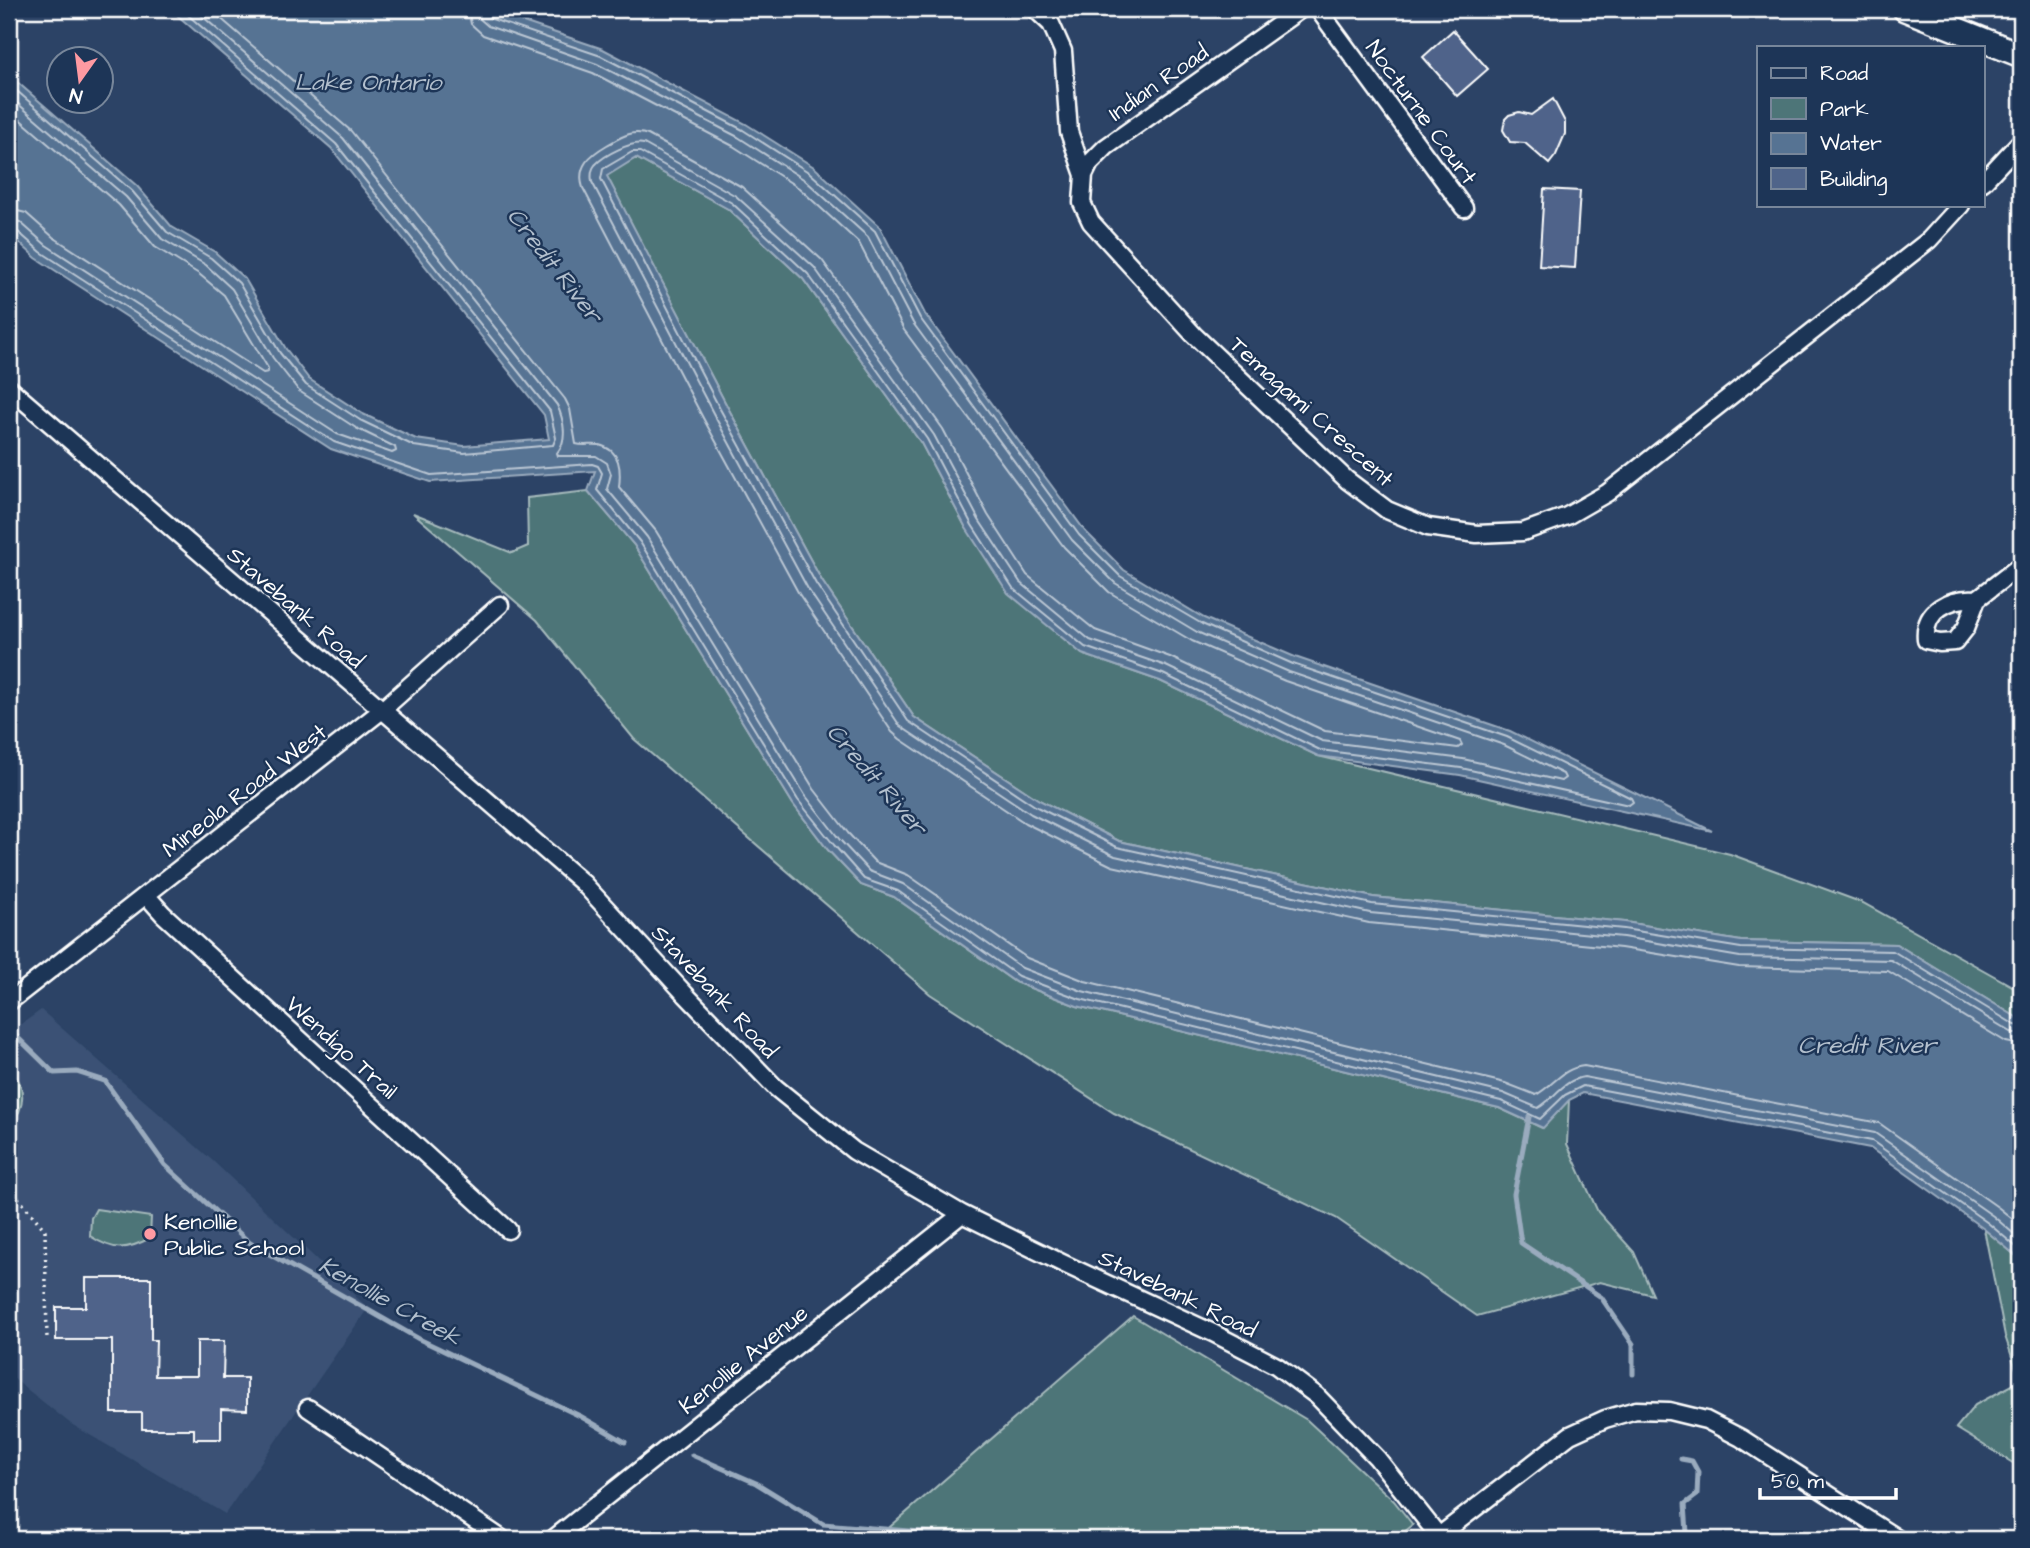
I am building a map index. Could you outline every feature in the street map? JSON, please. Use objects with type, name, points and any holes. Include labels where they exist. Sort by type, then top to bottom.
[{"type":"main road","points":[[1905,9],[2021,55]]},
{"type":"street","name":"Temagami Crescent","points":[[1035,9],[1051,24],[1063,51],[1069,132],[1084,175],[1082,203],[1091,222],[1194,335],[1348,480],[1387,510],[1428,527],[1477,534],[1523,532],[1567,516],[1607,493],[1929,240],[1960,206]]},
{"type":"street","name":"Indian Road","points":[[1084,175],[1090,163],[1106,147],[1301,9]]},
{"type":"street","name":"Nocturne Court","points":[[1318,9],[1464,208]]},
{"type":"street","points":[[1984,181],[2021,141]]},
{"type":"street","name":"Stavebank Road","points":[[9,388],[583,883],[685,995],[776,1088],[854,1151],[962,1214],[1277,1366],[1317,1396],[1377,1458],[1438,1538]]},
{"type":"street","points":[[1977,599],[2021,565]]},
{"type":"street","name":"Mineola Road West","points":[[9,1002],[381,711],[500,605]]},
{"type":"street","name":"Wendigo Trail","points":[[146,895],[163,915],[508,1230]]},
{"type":"street","name":"Kenollie Avenue","points":[[552,1539],[962,1214]]},
{"type":"street","points":[[308,1408],[502,1539]]},
{"type":"street","points":[[1438,1538],[1570,1435],[1605,1419],[1636,1410],[1669,1411],[1706,1420],[1741,1438],[1898,1539]]},
{"type":"path","points":[[9,1187],[45,1230],[47,1339]]},
{"type":"shaded area","name":"Kenollie Public School","points":[[41,1010],[213,1161],[368,1308],[225,1514],[71,1424],[9,1375],[9,1033]]},
{"type":"green space","points":[[636,158],[728,209],[803,279],[921,443],[966,528],[1082,654],[1160,681],[1318,756],[1730,854],[1863,903],[2021,991],[2021,1020],[1896,944],[1741,941],[1625,922],[1373,897],[1119,841],[1039,800],[914,717],[822,581],[606,175]]},
{"type":"green space","points":[[588,491],[634,545],[793,804],[828,850],[861,885],[894,897],[1015,982],[1077,1006],[1499,1108],[1542,1128],[1569,1100],[1567,1144],[1598,1212],[1634,1252],[1653,1295],[1600,1282],[1477,1316],[1336,1218],[1114,1113],[930,994],[634,739],[537,620],[413,513],[512,553],[528,546],[527,498]]},
{"type":"green space","points":[[9,1067],[19,1082],[22,1096],[19,1111],[10,1126]]},
{"type":"green space","points":[[96,1209],[151,1217],[150,1238],[120,1248],[98,1241],[90,1236],[91,1218]]},
{"type":"green space","points":[[1984,1229],[2021,1260],[2021,1468],[1956,1428],[1975,1405],[2020,1381],[2005,1336]]},
{"type":"green space","points":[[1133,1316],[1307,1420],[1394,1501],[1413,1525],[1395,1539],[876,1539]]},
{"type":"water","name":"Credit River","points":[[170,9],[485,9],[603,49],[746,124],[814,167],[880,227],[925,314],[1085,531],[1124,570],[1204,618],[1295,657],[1510,731],[1712,831],[1460,775],[1318,756],[1160,681],[1082,654],[1008,593],[966,528],[921,443],[803,279],[728,209],[636,158],[607,176],[822,581],[914,717],[1039,800],[1119,841],[1373,897],[1625,922],[1741,941],[1896,944],[2021,1020],[2021,1260],[1984,1229],[1870,1148],[1583,1093],[1569,1100],[1543,1128],[1499,1108],[1077,1006],[1015,982],[894,897],[861,885],[828,850],[793,804],[634,545],[588,491],[595,471],[430,482],[331,449],[36,258],[9,233],[9,75],[46,107],[46,116],[56,116],[137,186],[172,227],[215,252],[245,279],[286,349],[309,379],[363,414],[416,439],[464,446],[549,439],[544,415],[331,148]]},
{"type":"building","points":[[1453,30],[1488,69],[1457,96],[1423,57]]},
{"type":"building","points":[[1553,99],[1565,122],[1565,134],[1549,164],[1525,143],[1510,142],[1503,130],[1505,119],[1509,115],[1519,112],[1531,115]]},
{"type":"building","points":[[1544,189],[1580,191],[1575,268],[1539,266]]},
{"type":"building","points":[[86,1278],[151,1278],[151,1340],[156,1340],[155,1376],[197,1376],[197,1341],[224,1341],[223,1378],[247,1378],[247,1410],[221,1409],[221,1439],[194,1439],[194,1429],[142,1429],[142,1413],[112,1413],[112,1340],[56,1340],[56,1307],[86,1307]]},
{"type":"waterway","name":"Kenollie Creek","points":[[9,1029],[54,1073],[77,1072],[105,1081],[165,1165],[250,1243],[419,1339],[580,1416],[625,1442]]},
{"type":"waterway","points":[[1529,1117],[1514,1194],[1521,1243],[1601,1297],[1633,1344],[1633,1374]]},
{"type":"waterway","name":"Kenollie Creek","points":[[692,1455],[756,1483],[823,1524],[1006,1539]]},
{"type":"waterway","points":[[1681,1459],[1692,1461],[1698,1472],[1697,1495],[1685,1504],[1687,1533],[1693,1539]]},
{"type":"place","name":"Kenollie Public School","points":[[150,1234]]},
{"type":"water label","name":"Lake Ontario","points":[[368,82]]}]
